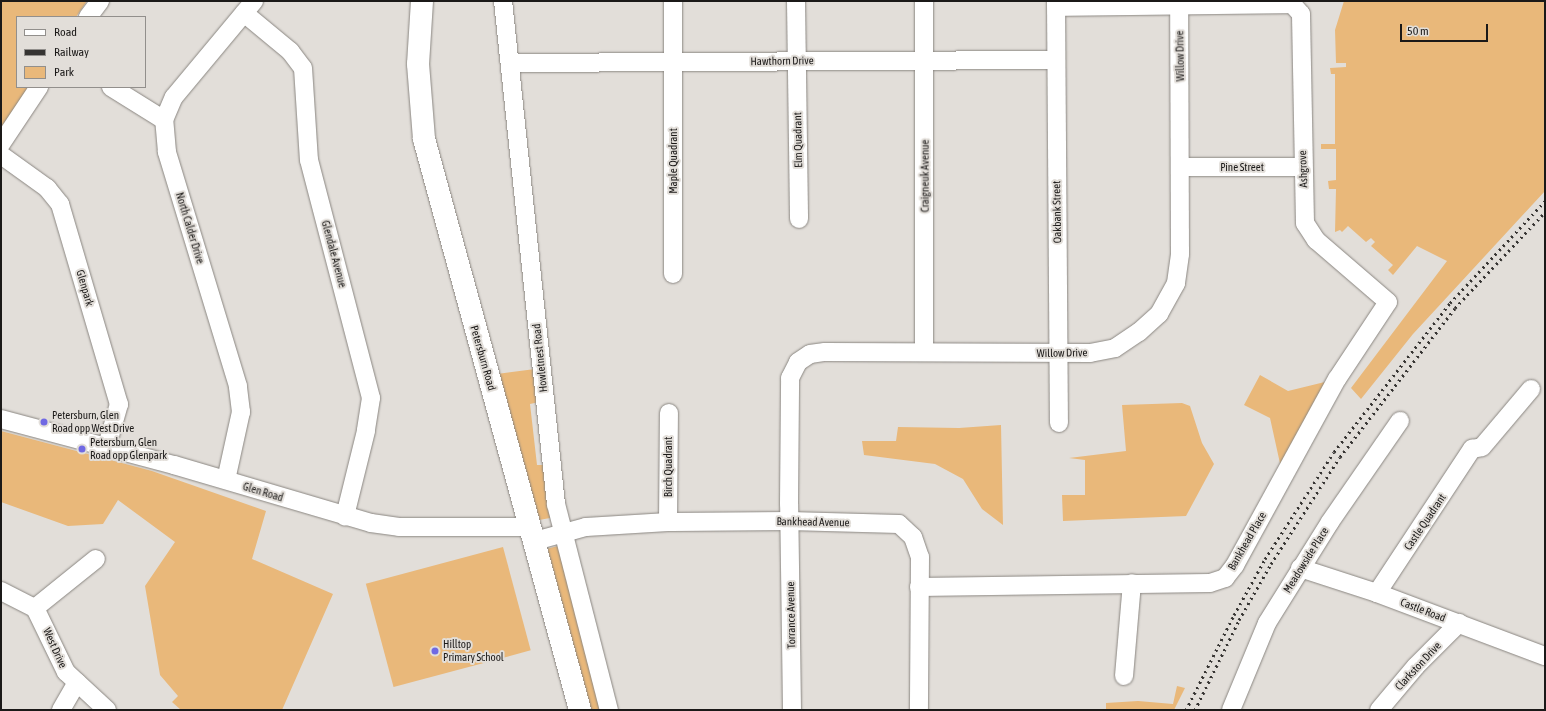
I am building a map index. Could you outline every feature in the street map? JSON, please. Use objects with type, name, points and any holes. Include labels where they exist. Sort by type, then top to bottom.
[{"type":"main road","name":"Petersburn Road","points":[[422,1],[418,64],[424,139],[580,710]]},
{"type":"street","points":[[89,16],[100,1]]},
{"type":"street","name":"Howletnest Road","points":[[503,1],[556,504],[564,532],[583,617],[608,710]]},
{"type":"street","name":"Maple Quadrant","points":[[667,265],[673,62],[673,1]]},
{"type":"street","name":"Elm Quadrant","points":[[796,1],[799,219]]},
{"type":"street","name":"Craigneuk Avenue","points":[[924,1],[924,351]]},
{"type":"street","points":[[1056,4],[1179,3]]},
{"type":"street","name":"Ashgrove","points":[[1179,3],[1292,4],[1301,14],[1302,167],[1305,223],[1316,240],[1388,302]]},
{"type":"street","name":"Willow Drive","points":[[789,521],[790,378],[798,362],[810,354],[825,352],[924,351],[1058,355],[1090,353],[1115,348],[1140,332],[1159,314],[1176,283],[1180,254],[1181,167],[1179,3]]},
{"type":"street","name":"Oakbank Street","points":[[1056,4],[1055,60],[1059,423]]},
{"type":"street","name":"North Calder Drive","points":[[226,480],[241,412],[238,386],[167,152],[164,120],[174,97],[249,7]]},
{"type":"street","name":"Glendale Avenue","points":[[249,7],[290,51],[303,68],[306,137],[309,160],[371,398],[366,431],[344,516]]},
{"type":"street","name":"Hawthorn Drive","points":[[510,63],[924,59],[1055,60]]},
{"type":"street","points":[[1,144],[38,88]]},
{"type":"street","points":[[113,88],[164,120]]},
{"type":"street","name":"Glenpark","points":[[1,155],[47,188],[60,204],[119,404],[107,446]]},
{"type":"street","name":"Pine Street","points":[[1181,167],[1302,167]]},
{"type":"street","name":"Bankhead Place","points":[[919,587],[1210,582],[1224,578],[1230,572],[1333,386],[1388,302]]},
{"type":"street","name":"Castle Quadrant","points":[[1377,593],[1472,449],[1482,447],[1531,389]]},
{"type":"street","name":"Birch Quadrant","points":[[668,413],[668,522]]},
{"type":"street","name":"Glen Road","points":[[1,419],[107,446],[371,523],[399,528],[533,534]]},
{"type":"street","name":"Meadowside Place","points":[[1231,710],[1267,623],[1300,568],[1400,421]]},
{"type":"street","name":"Bankhead Avenue","points":[[533,534],[564,532],[586,527],[668,522],[789,521],[899,524],[908,529],[918,546],[919,710]]},
{"type":"street","name":"Torrance Avenue","points":[[789,521],[792,710]]},
{"type":"street","points":[[1,591],[35,608],[96,559]]},
{"type":"street","name":"Castle Road","points":[[1300,568],[1377,593],[1545,656]]},
{"type":"street","points":[[1124,676],[1132,583]]},
{"type":"street","name":"West Drive","points":[[35,608],[66,672],[108,710]]},
{"type":"street","name":"Clarkston Drive","points":[[1379,710],[1416,666],[1459,624]]},
{"type":"street","points":[[61,710],[77,682]]},
{"type":"green space","points":[[1,1],[87,1],[77,16],[16,16],[16,88],[29,88],[1,132]]},
{"type":"green space","points":[[1344,1],[1545,1],[1545,191],[1413,334],[1361,399],[1351,388],[1447,261],[1417,246],[1393,275],[1388,270],[1393,265],[1371,246],[1375,242],[1371,238],[1366,242],[1348,226],[1342,232],[1340,230],[1335,232],[1336,189],[1329,189],[1328,181],[1336,180],[1336,149],[1321,149],[1321,144],[1335,144],[1335,74],[1331,74],[1330,68],[1346,67],[1346,63],[1336,63],[1335,30]]},
{"type":"green space","points":[[535,369],[539,402],[530,404],[537,465],[545,465],[550,506],[550,518],[539,520],[497,374]]},
{"type":"green space","points":[[1260,375],[1288,391],[1337,379],[1283,477],[1270,418],[1244,405]]},
{"type":"green space","points":[[1182,403],[1190,406],[1202,443],[1214,464],[1186,516],[1063,521],[1062,495],[1085,495],[1085,460],[1069,458],[1126,451],[1122,405]]},
{"type":"green space","points":[[1001,425],[1003,525],[982,509],[963,479],[935,464],[864,455],[862,441],[896,441],[898,427],[959,428]]},
{"type":"green space","points":[[1,431],[152,471],[266,511],[252,559],[333,594],[282,710],[181,710],[172,702],[178,696],[160,675],[145,586],[175,542],[118,500],[103,524],[68,526],[1,502]]},
{"type":"green space","points":[[558,546],[602,710],[591,710],[547,549]]},
{"type":"green space","points":[[503,547],[531,650],[394,687],[366,584]]},
{"type":"green space","points":[[1177,686],[1185,688],[1174,710],[1106,710],[1106,703],[1138,701],[1173,704]]},
{"type":"railway","points":[[1186,710],[1234,615],[1265,559],[1334,452],[1450,303],[1545,201]]},
{"type":"railway","points":[[1195,710],[1239,620],[1271,564],[1340,457],[1455,308],[1545,212]]},
{"type":"place","name":"Petersburn, Glen Road opp West Drive","points":[[44,422]]},
{"type":"place","name":"Petersburn, Glen Road opp Glenpark","points":[[82,449]]},
{"type":"place","name":"Hilltop Primary School","points":[[435,651]]}]
